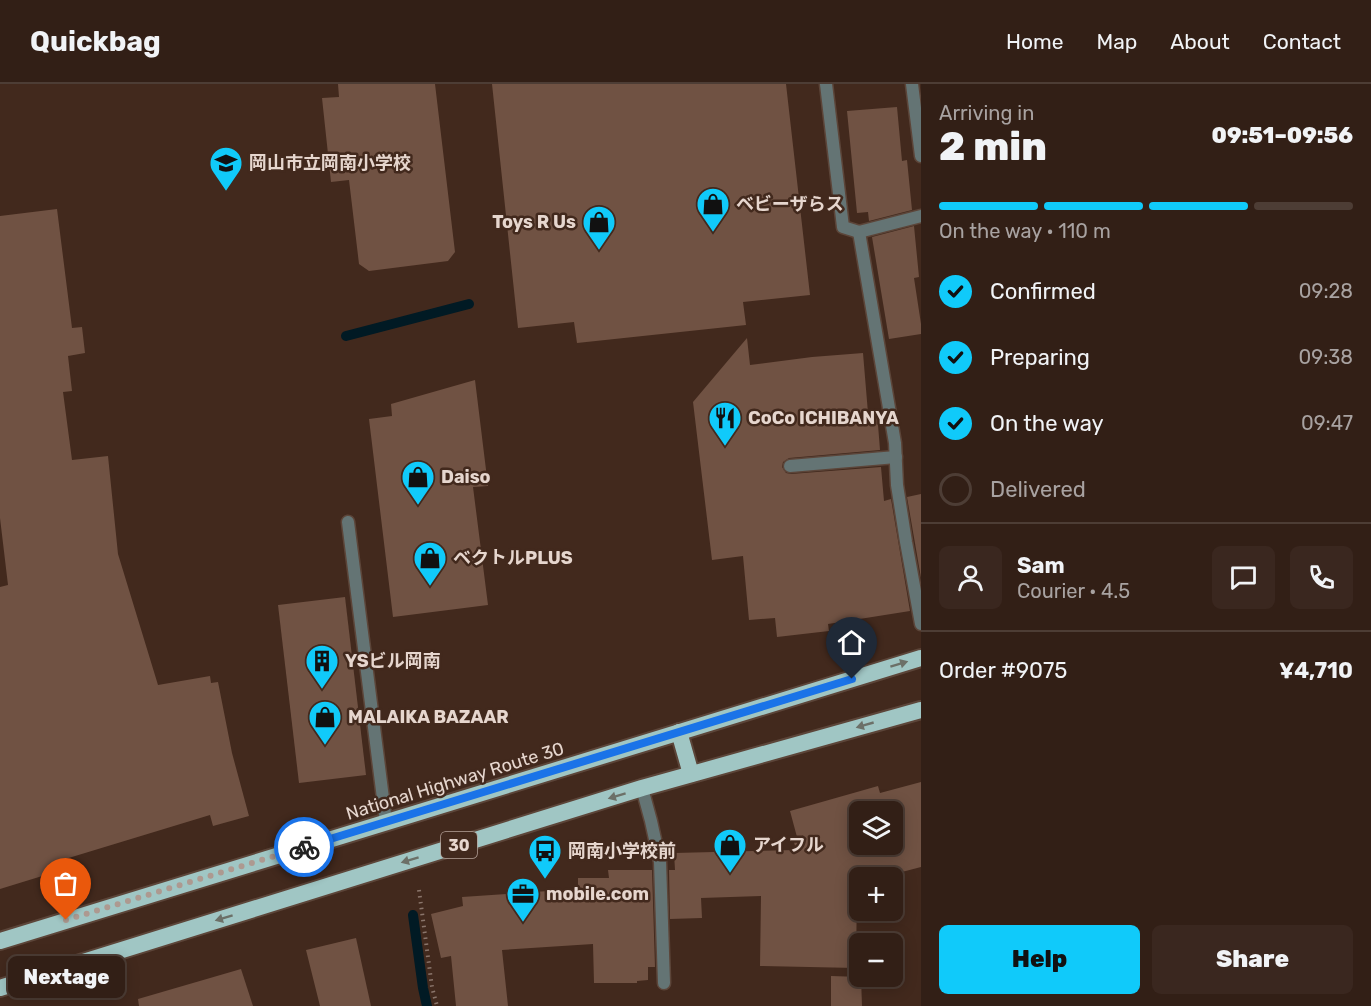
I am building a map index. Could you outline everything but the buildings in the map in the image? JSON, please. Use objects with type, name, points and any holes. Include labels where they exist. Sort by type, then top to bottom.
[{"type":"highway","name":"National Highway Route 30","points":[[0,941],[921,658]]},
{"type":"highway","name":"30","points":[[0,988],[642,788],[921,710]]},
{"type":"highway","points":[[679,732],[691,774]]},
{"type":"street","points":[[826,84],[843,227],[859,232],[921,216]]},
{"type":"street","points":[[912,84],[921,156]]},
{"type":"street","points":[[859,232],[895,443],[897,486],[921,624]]},
{"type":"street","points":[[790,466],[896,457]]},
{"type":"street","points":[[348,522],[386,822]]},
{"type":"street","points":[[642,788],[660,862],[664,983]]},
{"type":"path","points":[[419,890],[432,987],[437,1006]]},
{"type":"waterway","points":[[346,336],[469,304]]},
{"type":"waterway","points":[[413,915],[427,1006]]},
{"type":"way so far","points":[[66,920],[304,847]]},
{"type":"place","name":"岡山市立岡南小学校","points":[[226,192]]},
{"type":"place","name":"ベビーザらス","points":[[713,233]]},
{"type":"place","name":"Toys R Us","points":[[599,251]]},
{"type":"place","name":"CoCo ICHIBANYA","points":[[725,447]]},
{"type":"place","name":"Daiso","points":[[418,506]]},
{"type":"place","name":"ベクトルPLUS","points":[[430,587]]},
{"type":"place","name":"YSビル岡南","points":[[322,690]]},
{"type":"place","name":"MALAIKA BAZAAR","points":[[325,746]]},
{"type":"place","name":"アイフル","points":[[730,874]]},
{"type":"place","name":"岡南小学校前","points":[[545,880]]},
{"type":"place","name":"Nextage","points":[[66,920]]},
{"type":"place","name":"mobile.com","points":[[523,923]]},
{"type":"route","points":[[304,847],[852,679]]}]
